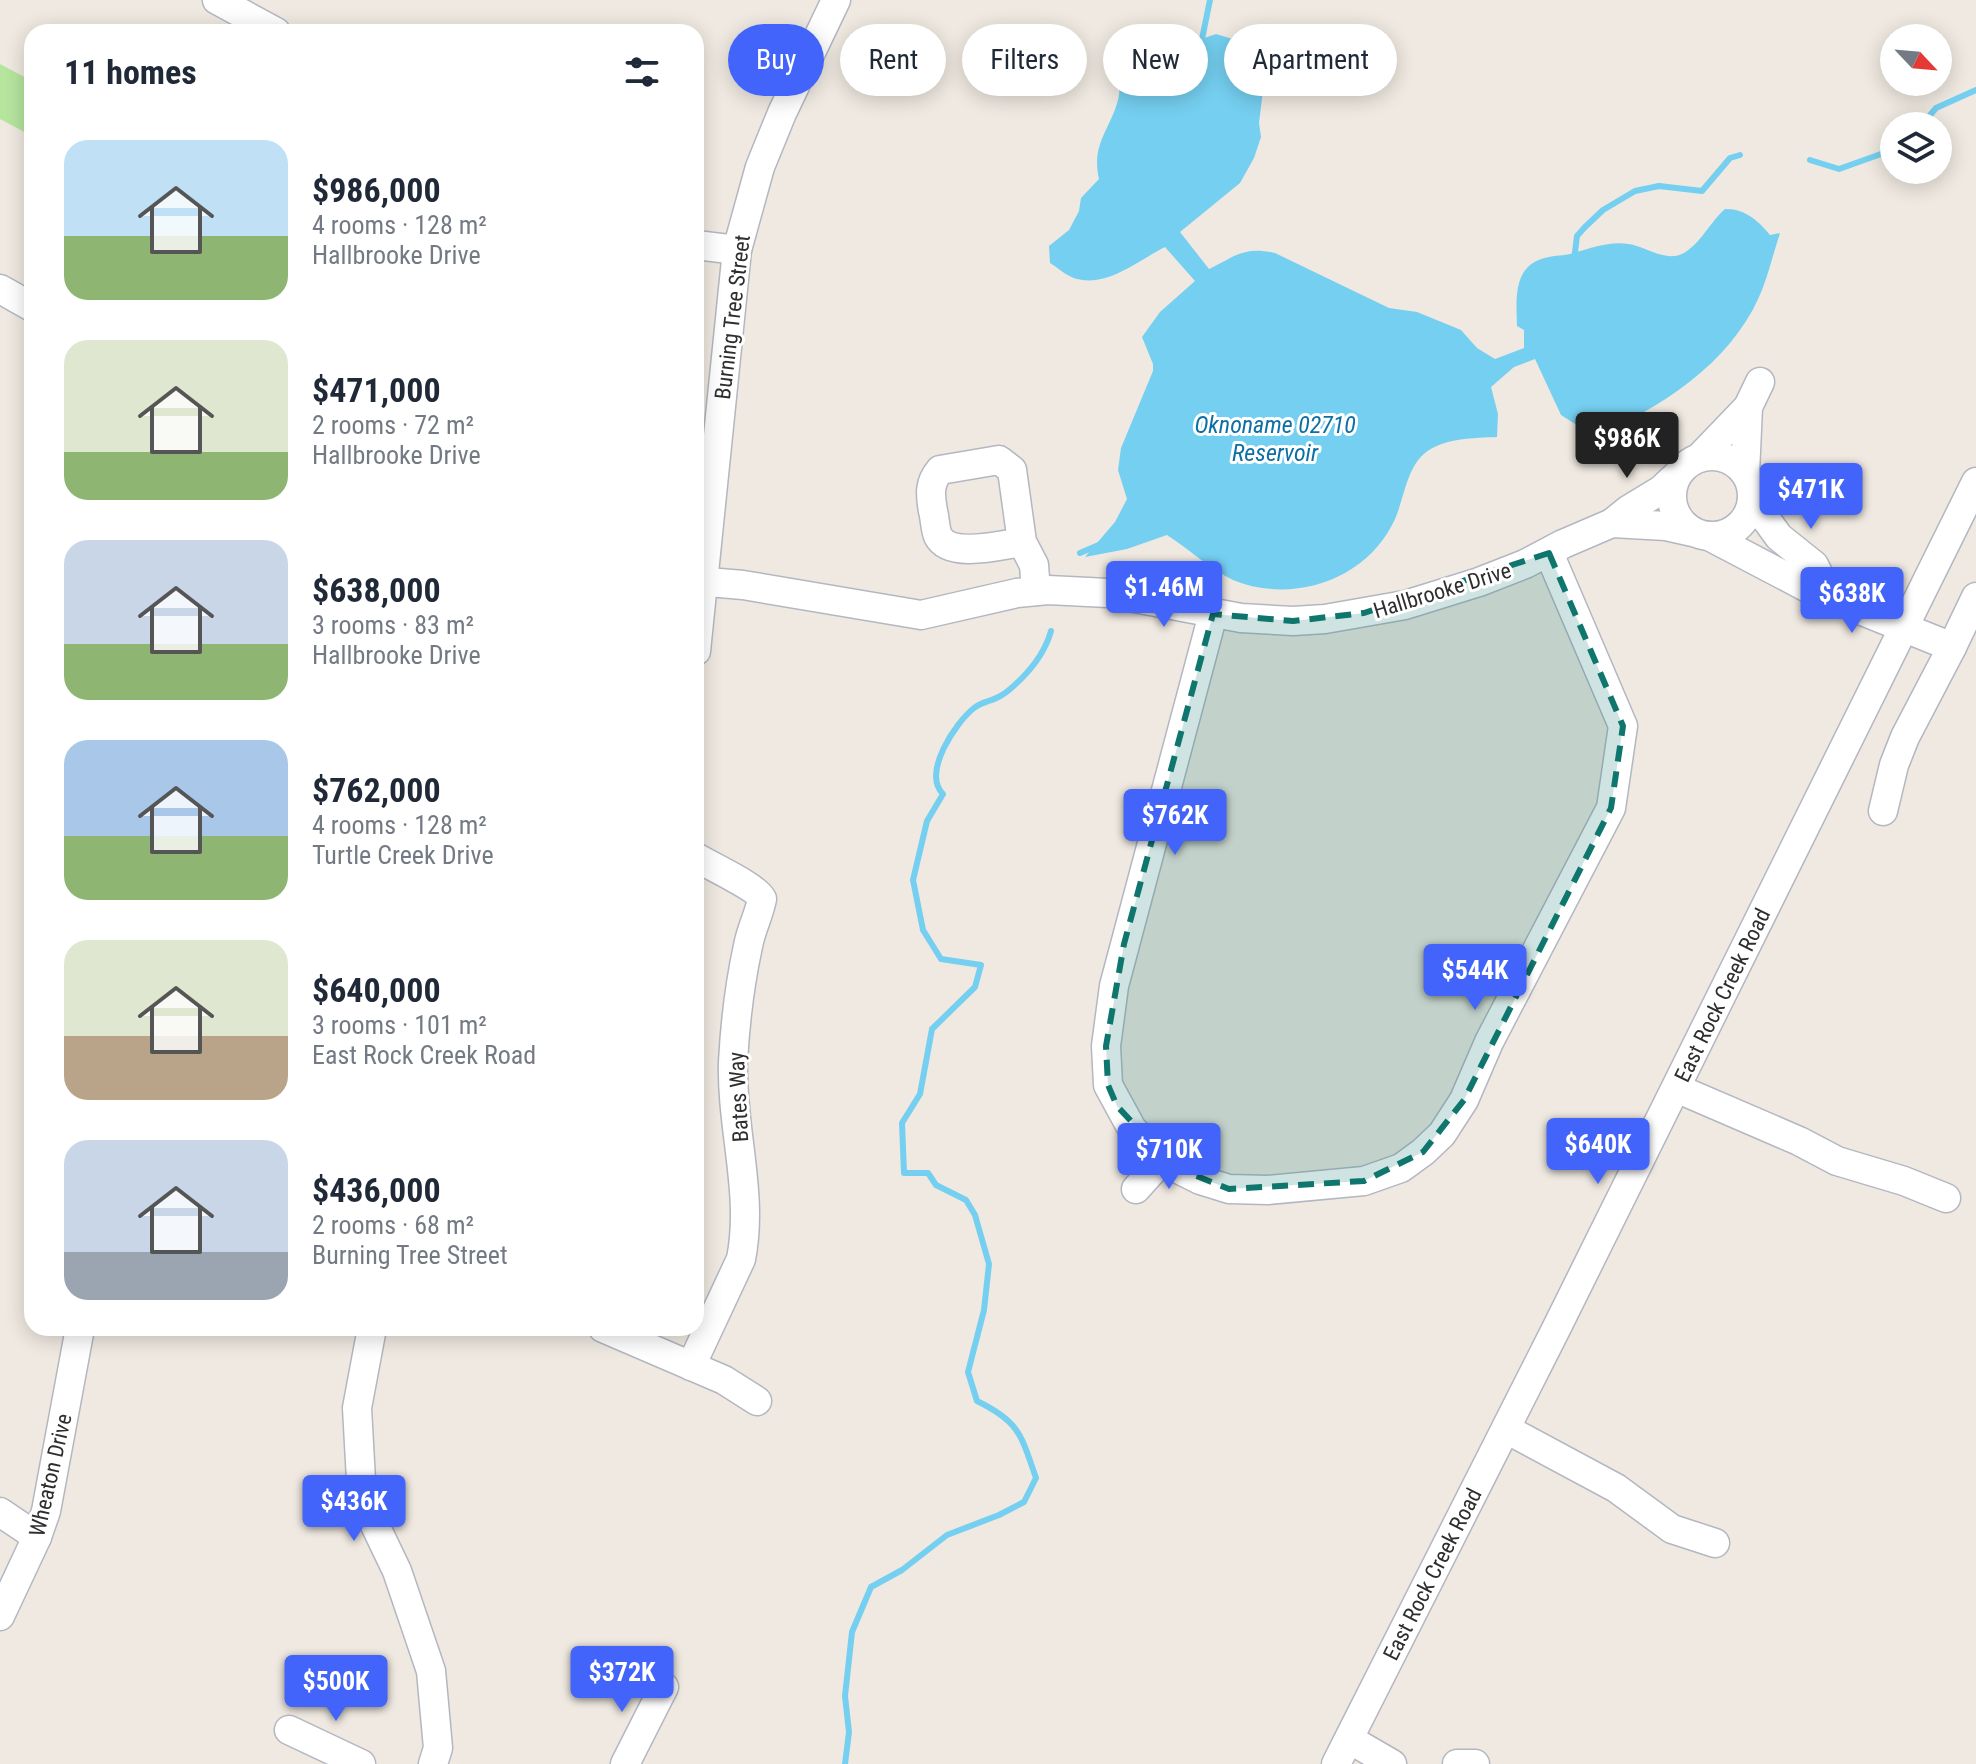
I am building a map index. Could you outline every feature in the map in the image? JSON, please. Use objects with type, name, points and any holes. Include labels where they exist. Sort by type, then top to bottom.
[{"type":"street","points":[[217,0],[261,24]]},
{"type":"street","name":"Burning Tree Street","points":[[704,537],[737,250],[760,167],[836,0]]},
{"type":"street","points":[[704,246],[737,250]]},
{"type":"street","points":[[0,289],[24,302]]},
{"type":"street","points":[[1700,457],[1754,394],[1746,516],[1734,530],[1701,534]]},
{"type":"street","name":"Hallbrooke Drive","points":[[704,581],[743,585],[921,615],[1036,591],[1108,593],[1213,614],[1293,621],[1364,613],[1405,605],[1479,582],[1549,553],[1612,523],[1661,490],[1687,464],[1700,457],[1714,455],[1736,463],[1779,537],[1814,565],[1827,591]]},
{"type":"street","name":"Hallbrooke Drive","points":[[1676,476],[1671,499],[1682,524],[1806,587],[1827,591],[1860,610],[1952,647]]},
{"type":"street","name":"East Rock Creek Road","points":[[1342,1752],[1506,1429],[1976,482]]},
{"type":"street","name":"Hallbrooke Drive","points":[[1612,523],[1666,526],[1701,534]]},
{"type":"street","points":[[1022,542],[1034,565],[1036,591]]},
{"type":"street","points":[[1213,614],[1124,944],[1108,1016],[1108,1085],[1132,1129],[1163,1159],[1200,1180],[1229,1189],[1268,1190],[1364,1181],[1401,1168],[1442,1134],[1464,1100],[1489,1042],[1611,808],[1623,726],[1549,553]]},
{"type":"street","points":[[1883,811],[1894,765],[1905,737],[1976,597]]},
{"type":"street","name":"Bates Way","points":[[691,1366],[741,1259],[744,1243],[744,1182],[733,1063],[748,945],[762,899],[759,892],[750,886],[704,862]]},
{"type":"street","points":[[1676,1088],[1799,1141],[1837,1161],[1883,1174],[1946,1198]]},
{"type":"street","points":[[1136,1189],[1163,1159]]},
{"type":"street","name":"Wheaton Drive","points":[[0,1616],[37,1537],[52,1484],[79,1336]]},
{"type":"street","points":[[370,1336],[357,1408],[362,1498],[397,1571],[431,1671],[438,1748],[433,1764]]},
{"type":"street","points":[[622,1336],[724,1380],[757,1401]]},
{"type":"street","points":[[1506,1429],[1616,1488],[1672,1529],[1715,1543]]},
{"type":"street","points":[[0,1512],[37,1537]]},
{"type":"street","points":[[0,1529],[37,1537]]},
{"type":"street","points":[[625,1764],[664,1687]]},
{"type":"street","points":[[289,1730],[361,1764]]},
{"type":"street","points":[[1342,1752],[1392,1764]]},
{"type":"street","points":[[1457,1764],[1475,1764]]},
{"type":"highlighted area","points":[[1549,553],[1623,726],[1611,808],[1464,1100],[1423,1152],[1364,1181],[1229,1189],[1174,1167],[1117,1106],[1108,1085],[1106,1046],[1124,944],[1213,614],[1293,621],[1364,613]]},
{"type":"green space","points":[[0,64],[24,77],[24,132],[0,119]]},
{"type":"water","name":"Oknoname 02710 Reservoir","points":[[1216,34],[1224,36],[1224,96],[1262,96],[1259,123],[1261,137],[1240,183],[1180,232],[1209,269],[1248,252],[1275,253],[1389,308],[1417,312],[1461,330],[1477,348],[1495,359],[1524,348],[1524,330],[1517,326],[1517,293],[1523,274],[1537,260],[1614,243],[1635,245],[1662,255],[1675,256],[1694,245],[1725,209],[1732,209],[1750,216],[1770,235],[1780,233],[1759,297],[1730,343],[1690,382],[1643,413],[1594,436],[1561,415],[1535,359],[1514,367],[1491,387],[1498,414],[1497,437],[1450,442],[1425,453],[1413,468],[1396,517],[1379,544],[1363,561],[1323,582],[1301,588],[1255,587],[1225,576],[1167,535],[1127,549],[1085,557],[1115,522],[1127,499],[1118,470],[1121,448],[1153,371],[1142,337],[1160,312],[1195,281],[1165,247],[1112,276],[1089,280],[1074,278],[1050,263],[1049,246],[1069,230],[1079,211],[1081,198],[1099,179],[1099,147],[1119,96],[1208,96],[1208,37]]},
{"type":"waterway","points":[[1205,24],[1210,0]]},
{"type":"waterway","points":[[1933,112],[1976,90]]},
{"type":"waterway","points":[[1810,160],[1839,169],[1880,154]]},
{"type":"waterway","points":[[1574,260],[1577,236],[1603,210],[1635,191],[1659,186],[1702,191],[1730,158],[1740,155]]},
{"type":"waterway","points":[[1080,553],[1101,544]]},
{"type":"waterway","points":[[845,1764],[849,1732],[845,1696],[852,1632],[871,1587],[902,1570],[947,1535],[1024,1502],[1036,1478],[1017,1431],[1002,1416],[977,1401],[968,1372],[984,1310],[989,1264],[975,1215],[966,1200],[936,1185],[928,1173],[904,1173],[902,1123],[920,1094],[932,1029],[975,987],[981,965],[941,959],[923,930],[913,880],[927,821],[943,794],[936,774],[939,762],[950,736],[966,715],[977,706],[1005,693],[1019,681],[1039,656],[1051,631]]}]
